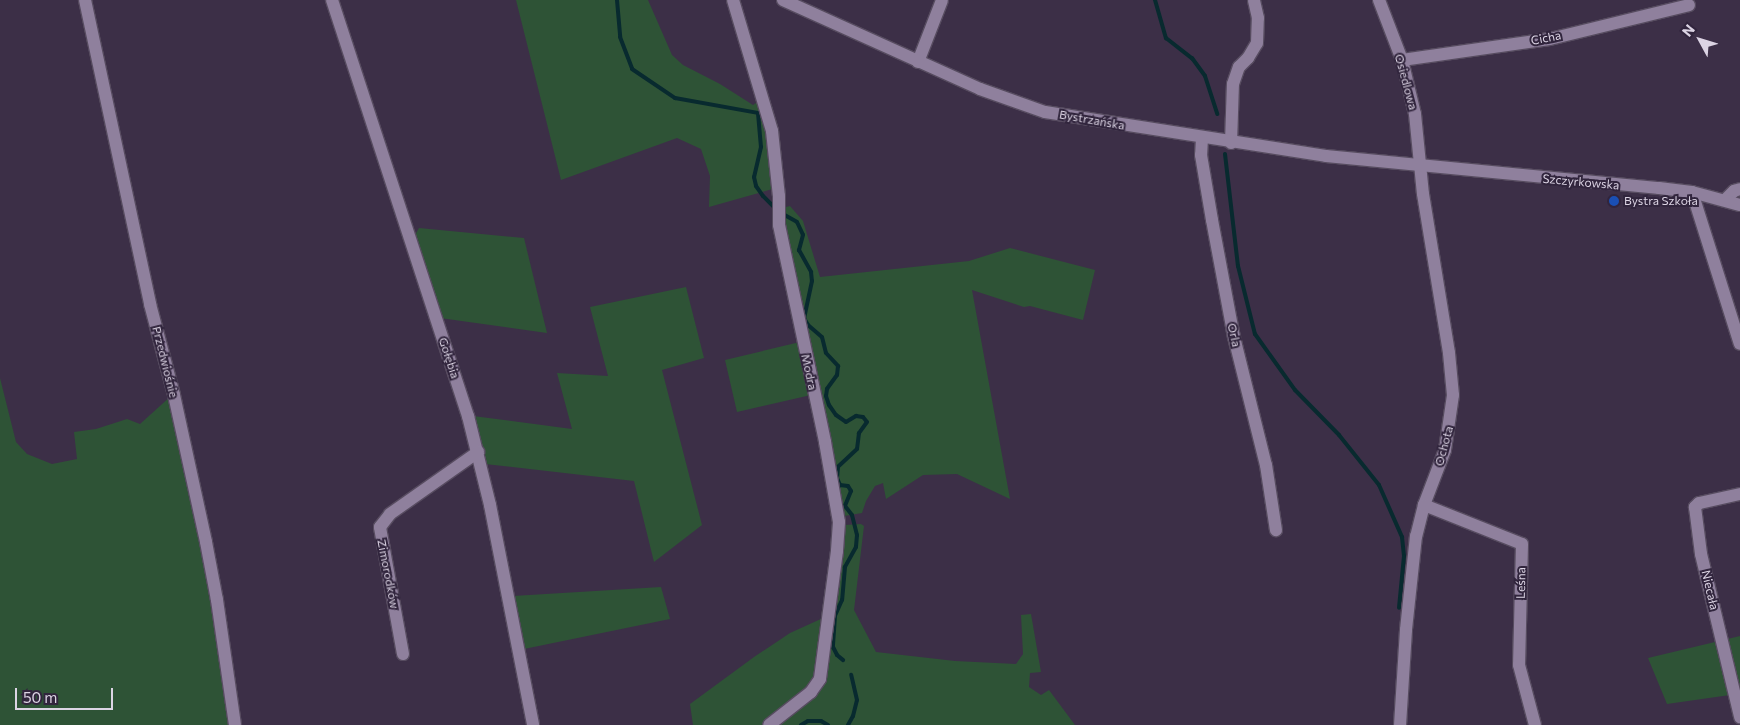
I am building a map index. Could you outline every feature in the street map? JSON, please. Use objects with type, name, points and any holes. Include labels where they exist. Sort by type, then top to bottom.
[{"type":"street","name":"Przedwiośnie","points":[[85,0],[150,304],[174,395],[206,542],[217,600],[235,725]]},
{"type":"street","name":"Gołębia","points":[[332,0],[468,416],[478,452],[533,725]]},
{"type":"street","name":"Modra","points":[[733,0],[768,116],[779,196],[778,217],[838,512],[838,536],[820,679],[811,692],[769,725]]},
{"type":"street","name":"Bystrzańska","points":[[783,0],[918,62],[1004,98],[1045,112],[1231,143],[1421,166]]},
{"type":"street","points":[[918,62],[942,0]]},
{"type":"street","points":[[1231,143],[1232,84],[1240,67],[1257,43],[1258,18],[1254,0]]},
{"type":"street","name":"Osiedlowa","points":[[1379,0],[1402,60],[1415,114],[1421,166]]},
{"type":"street","name":"Cicha","points":[[1402,60],[1550,39],[1689,5]]},
{"type":"street","name":"Orla","points":[[1202,138],[1201,155],[1234,337],[1266,465],[1276,530]]},
{"type":"street","name":"Szczyrkowska","points":[[1421,166],[1692,192],[1740,205]]},
{"type":"street","name":"Ochota","points":[[1400,725],[1406,630],[1416,536],[1424,505],[1445,450],[1453,395],[1449,353],[1423,194],[1421,166]]},
{"type":"street","points":[[1725,200],[1734,190],[1740,189]]},
{"type":"street","points":[[1692,192],[1740,344]]},
{"type":"street","name":"Zimorodków","points":[[403,654],[380,527],[390,514],[478,452]]},
{"type":"street","name":"Niecała","points":[[1740,494],[1699,503],[1695,507],[1701,554],[1740,717]]},
{"type":"street","name":"Leśna","points":[[1424,505],[1522,544],[1518,665],[1535,725]]},
{"type":"green space","points":[[516,0],[648,0],[672,55],[683,65],[720,84],[753,105],[760,100],[776,188],[709,207],[710,176],[701,149],[677,138],[561,180]]},
{"type":"green space","points":[[790,206],[803,221],[820,277],[969,261],[1010,248],[1095,270],[1083,320],[1030,306],[1024,307],[972,290],[1010,499],[957,474],[923,475],[886,499],[883,483],[875,486],[866,501],[862,513],[844,516],[782,208]]},
{"type":"green space","points":[[419,228],[524,238],[547,333],[440,318],[414,237]]},
{"type":"green space","points":[[686,287],[704,358],[662,370],[702,525],[654,562],[634,481],[485,464],[473,416],[572,429],[557,373],[608,376],[590,307]]},
{"type":"green space","points":[[800,342],[811,395],[737,412],[725,360]]},
{"type":"green space","points":[[0,378],[16,442],[27,454],[52,464],[77,459],[74,432],[96,429],[127,419],[140,424],[171,396],[193,494],[232,725],[0,725]]},
{"type":"green space","points":[[861,524],[864,526],[854,610],[876,652],[955,661],[1016,664],[1023,654],[1021,615],[1031,614],[1041,672],[1030,673],[1029,687],[1041,695],[1049,690],[1075,725],[774,725],[818,689],[842,528],[845,525]]},
{"type":"green space","points":[[661,587],[670,619],[524,649],[513,596]]},
{"type":"green space","points":[[823,618],[817,679],[764,725],[693,725],[690,704],[790,633]]},
{"type":"green space","points":[[1740,636],[1740,709],[1730,695],[1667,704],[1648,658]]},
{"type":"waterway","points":[[617,0],[620,37],[632,69],[675,98],[758,113],[761,147],[754,177],[756,186],[776,209]]},
{"type":"waterway","points":[[1155,0],[1166,38],[1192,58],[1205,76],[1217,114]]},
{"type":"waterway","points":[[1225,154],[1238,266],[1255,334],[1295,390],[1339,435],[1379,485],[1402,537],[1404,556],[1399,608]]},
{"type":"waterway","points":[[781,213],[797,222],[803,235],[799,250],[811,272],[812,281],[804,318],[808,325],[822,337],[826,353],[838,366],[837,375],[827,389],[826,396],[829,405],[836,415],[846,422],[856,416],[863,417],[867,422],[859,433],[857,449],[838,467],[837,478],[840,485],[848,486],[851,491],[845,506],[852,515],[857,535],[856,547],[845,567],[842,600],[835,616],[833,647],[837,655],[843,660]]},
{"type":"waterway","points":[[848,725],[853,716],[857,700],[851,675]]},
{"type":"waterway","points":[[801,725],[808,721],[821,721],[828,725]]},
{"type":"place","name":"Bystra Szkoła","points":[[1614,201]]}]
